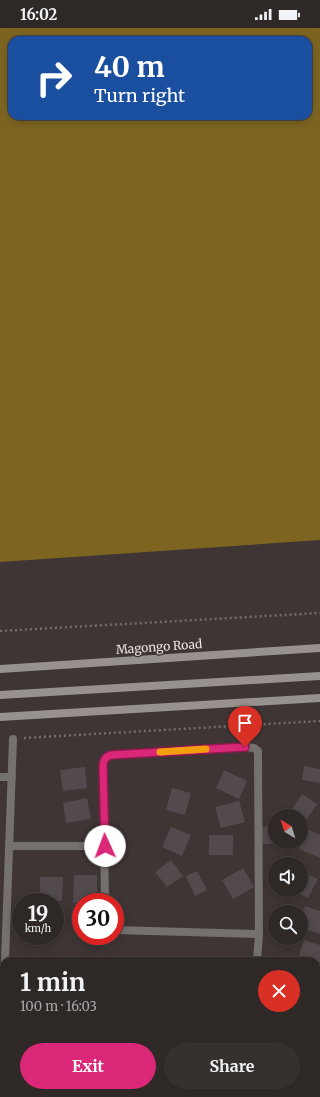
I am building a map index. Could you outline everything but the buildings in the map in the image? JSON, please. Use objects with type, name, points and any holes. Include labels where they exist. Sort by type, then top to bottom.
[{"type":"main road","name":"Magongo Road","points":[[0,669],[320,648]]},
{"type":"main road","points":[[0,695],[320,676]]},
{"type":"main road","points":[[0,717],[320,698]]},
{"type":"street","points":[[5,957],[13,739]]},
{"type":"street","points":[[105,893],[103,761],[106,757],[111,755],[245,747],[254,748],[258,751],[259,934],[257,957]]},
{"type":"street","points":[[0,777],[12,777]]},
{"type":"street","points":[[9,846],[105,846]]},
{"type":"street","points":[[124,930],[259,934]]},
{"type":"path","points":[[0,631],[320,613]]},
{"type":"path","points":[[13,739],[320,722]]},
{"type":"shaded area","points":[[0,28],[320,28],[320,540],[0,562]]},
{"type":"slow traffic","points":[[160,752],[206,749]]},
{"type":"route","points":[[105,846],[103,761],[106,757],[111,755],[245,747]]}]
